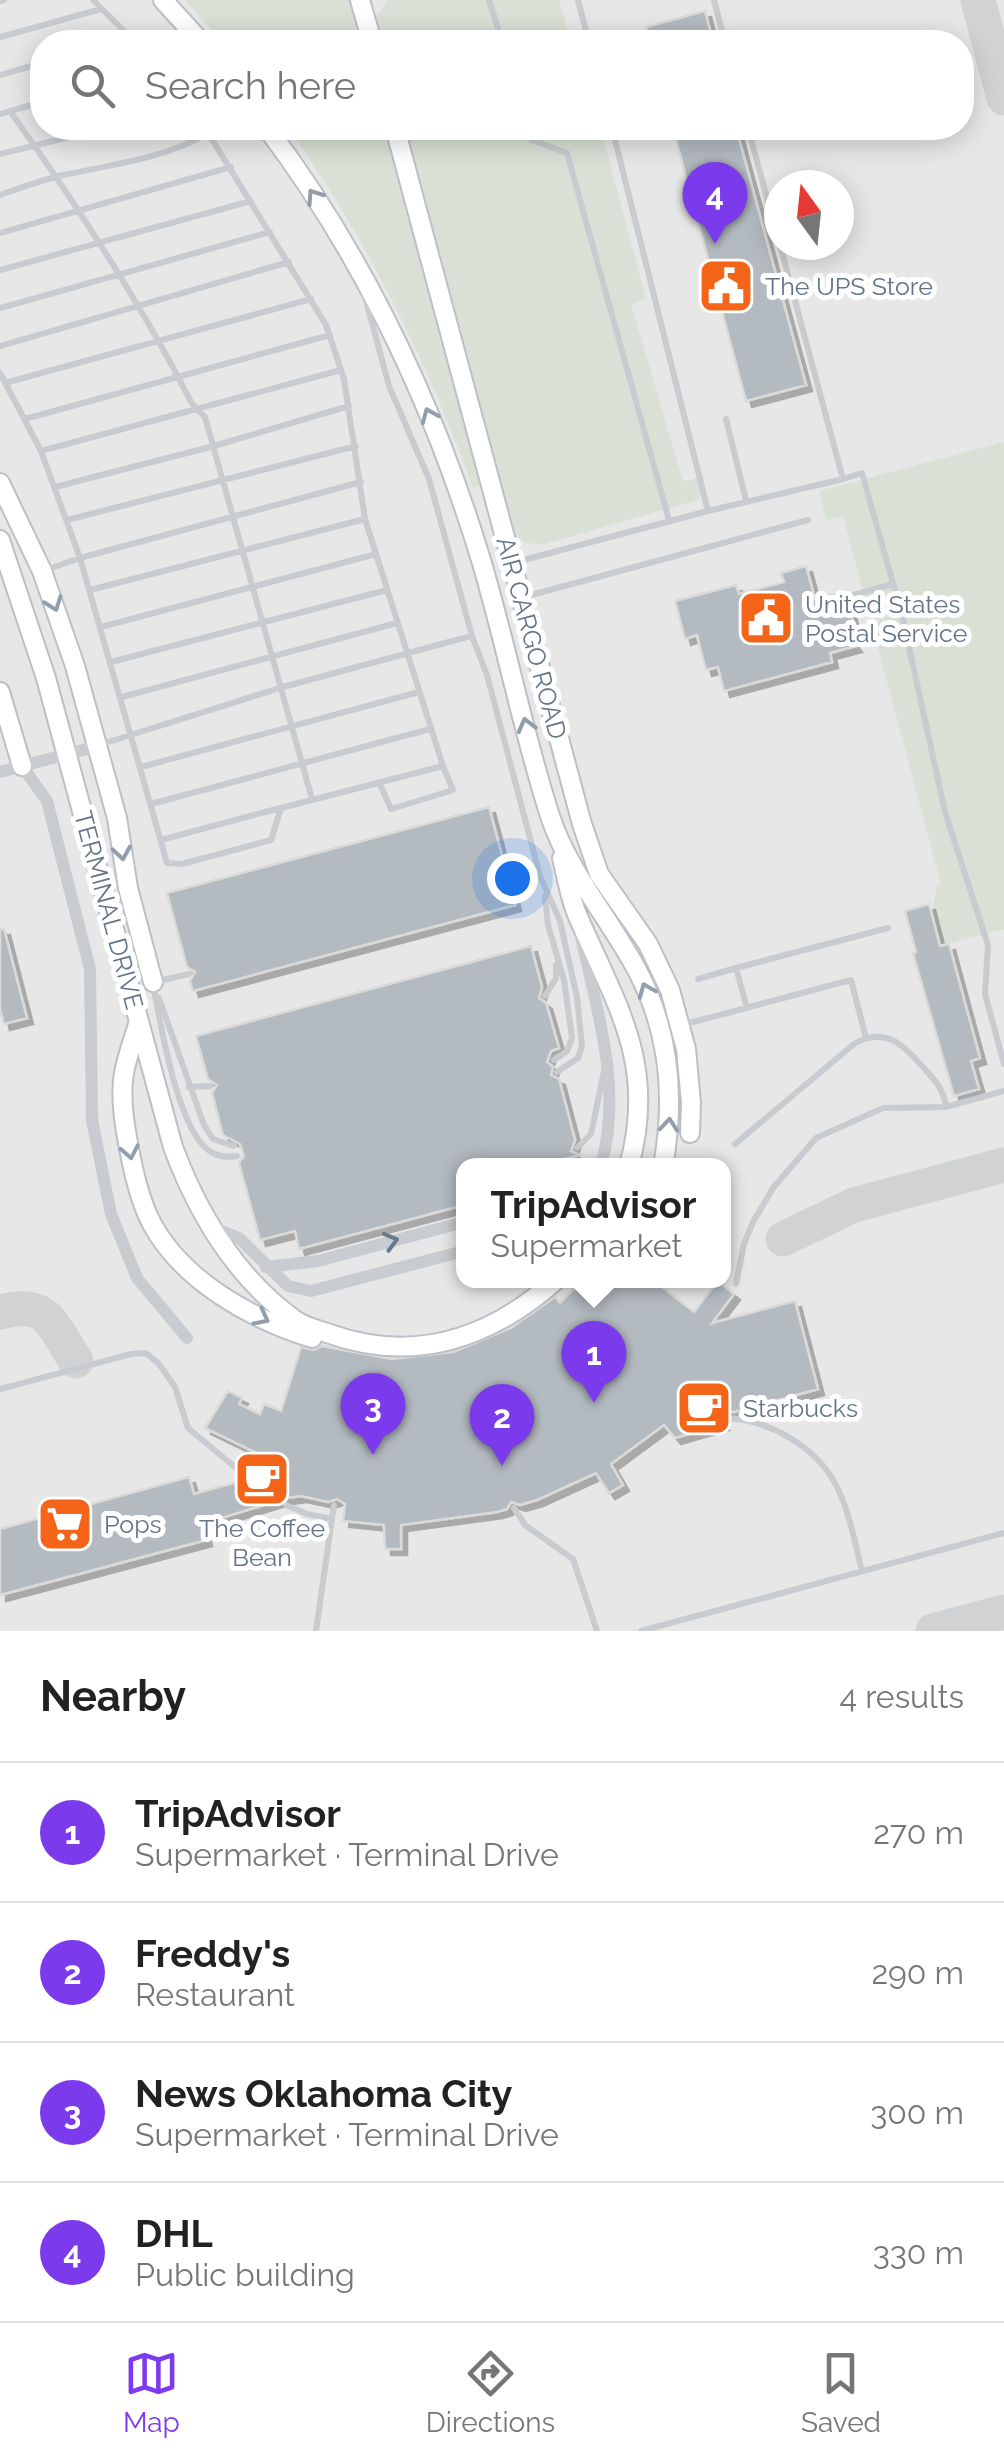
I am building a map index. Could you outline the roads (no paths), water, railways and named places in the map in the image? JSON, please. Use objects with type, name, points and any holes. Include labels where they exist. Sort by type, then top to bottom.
[{"type":"main road","points":[[164,0],[190,30]]},
{"type":"main road","points":[[360,0],[369,30]]},
{"type":"main road","points":[[275,140],[358,267],[403,356],[451,468],[482,563],[576,914],[616,998],[632,1044],[638,1098],[631,1158]]},
{"type":"main road","name":"AIR CARGO ROAD","points":[[397,140],[590,849],[599,874],[661,967],[681,1025],[691,1103],[690,1133]]},
{"type":"main road","points":[[0,484],[42,572],[76,666],[117,818],[128,888],[152,982]]},
{"type":"main road","name":"TERMINAL DRIVE","points":[[0,540],[67,754],[139,1021],[123,1076],[126,1135],[141,1199],[153,1226],[206,1284],[251,1314],[292,1332],[362,1350],[407,1352],[456,1344],[500,1329],[560,1288]]},
{"type":"main road","points":[[0,692],[22,766]]},
{"type":"main road","points":[[551,819],[578,875],[650,997],[661,1031],[670,1084],[664,1158]]},
{"type":"main road","points":[[114,931],[137,924]]},
{"type":"main road","points":[[139,1021],[174,1147],[208,1225],[246,1275],[298,1322],[352,1342],[441,1345],[484,1329],[547,1288]]},
{"type":"street","points":[[0,772],[98,746]]},
{"type":"street","points":[[22,766],[47,801],[90,969],[92,1120],[110,1214],[137,1278],[187,1338]]},
{"type":"street","points":[[576,914],[607,1059],[610,1108],[602,1158]]},
{"type":"street","points":[[266,1267],[318,1262],[456,1224]]},
{"type":"street","points":[[208,1225],[239,1238],[288,1286],[311,1291],[456,1253]]},
{"type":"lane","points":[[93,0],[123,30]]},
{"type":"lane","points":[[489,0],[498,30]]},
{"type":"lane","points":[[578,0],[587,30]]},
{"type":"lane","points":[[714,0],[722,30]]},
{"type":"lane","points":[[0,36],[101,8]]},
{"type":"lane","points":[[0,75],[30,67]]},
{"type":"lane","points":[[3,111],[30,105]]},
{"type":"lane","points":[[3,111],[30,140]]},
{"type":"lane","points":[[30,140],[79,208],[192,404],[206,416],[312,799]]},
{"type":"lane","points":[[0,154],[52,140]]},
{"type":"lane","points":[[0,195],[194,140]]},
{"type":"lane","points":[[213,140],[330,336],[349,406],[366,519],[406,654],[453,790],[391,809],[379,782]]},
{"type":"lane","points":[[532,140],[567,153],[669,520]]},
{"type":"lane","points":[[615,140],[708,511]]},
{"type":"lane","points":[[751,140],[764,188]]},
{"type":"lane","points":[[0,232],[231,168]]},
{"type":"lane","points":[[0,270],[252,201]]},
{"type":"lane","points":[[0,308],[270,232]]},
{"type":"lane","points":[[783,260],[843,478]]},
{"type":"lane","points":[[0,346],[289,262]]},
{"type":"lane","points":[[358,267],[388,386],[430,479],[544,890],[556,959],[556,978],[544,996]]},
{"type":"lane","points":[[6,383],[311,299]]},
{"type":"lane","points":[[25,420],[330,336]]},
{"type":"lane","points":[[41,451],[341,370]]},
{"type":"lane","points":[[0,372],[41,451],[67,520],[168,863],[182,864],[270,840],[281,808]]},
{"type":"lane","points":[[54,487],[349,406]]},
{"type":"lane","points":[[726,419],[746,500]]},
{"type":"lane","points":[[67,520],[356,446]]},
{"type":"lane","points":[[512,563],[862,473],[904,626],[946,812],[988,946],[986,994],[1004,1064]]},
{"type":"lane","points":[[42,572],[80,558],[361,482]]},
{"type":"lane","points":[[90,590],[366,519]]},
{"type":"lane","points":[[521,598],[808,520]]},
{"type":"lane","points":[[101,627],[376,554]]},
{"type":"lane","points":[[846,597],[893,584]]},
{"type":"lane","points":[[111,662],[387,590]]},
{"type":"lane","points":[[122,698],[397,623]]},
{"type":"lane","points":[[858,638],[904,626]]},
{"type":"lane","points":[[98,746],[283,688],[472,636]]},
{"type":"lane","points":[[142,767],[419,692]]},
{"type":"lane","points":[[152,804],[430,728]]},
{"type":"lane","points":[[161,840],[443,766]]},
{"type":"lane","points":[[510,888],[540,876]]},
{"type":"lane","points":[[544,890],[560,922],[582,1031],[578,1058],[557,1072]]},
{"type":"lane","points":[[698,979],[888,928]]},
{"type":"lane","points":[[554,1060],[568,1052],[572,1038],[564,980],[556,959]]},
{"type":"lane","points":[[736,968],[747,1008]]},
{"type":"lane","points":[[152,982],[189,974]]},
{"type":"lane","points":[[681,1025],[851,980],[866,1038]]},
{"type":"lane","points":[[152,982],[209,1134],[219,1143],[234,1146]]},
{"type":"lane","points":[[152,982],[163,1038],[193,1132],[205,1148],[217,1155],[237,1156]]},
{"type":"lane","points":[[735,1144],[866,1038],[883,1036],[902,1044],[944,1091],[946,1107]]},
{"type":"lane","points":[[577,1148],[591,1134],[607,1059]]},
{"type":"lane","points":[[189,1087],[210,1086]]},
{"type":"lane","points":[[736,1284],[753,1222],[773,1188],[816,1138],[884,1108],[946,1107],[1004,1092]]},
{"type":"lane","points":[[0,1389],[131,1354],[146,1354],[159,1364],[175,1388],[188,1428],[248,1478]]},
{"type":"lane","points":[[725,1418],[744,1418],[768,1426],[798,1445],[828,1473],[844,1504],[862,1571]]},
{"type":"lane","points":[[286,1505],[317,1518],[332,1519]]},
{"type":"lane","points":[[316,1631],[334,1505]]},
{"type":"lane","points":[[514,1508],[525,1525],[573,1559],[598,1631]]},
{"type":"lane","points":[[641,1631],[1004,1533]]},
{"type":"place","name":"DHL","points":[[715,244]]},
{"type":"place","name":"The UPS Store","points":[[726,286]]},
{"type":"place","name":"United States Postal Service","points":[[766,618]]},
{"type":"place","name":"TripAdvisor","points":[[594,1403]]},
{"type":"place","name":"Starbucks","points":[[704,1408]]},
{"type":"place","name":"News Oklahoma City","points":[[373,1455]]},
{"type":"place","name":"Freddy's","points":[[502,1466]]},
{"type":"place","name":"The Coffee Bean","points":[[262,1479]]},
{"type":"place","name":"Pops","points":[[65,1524]]}]
